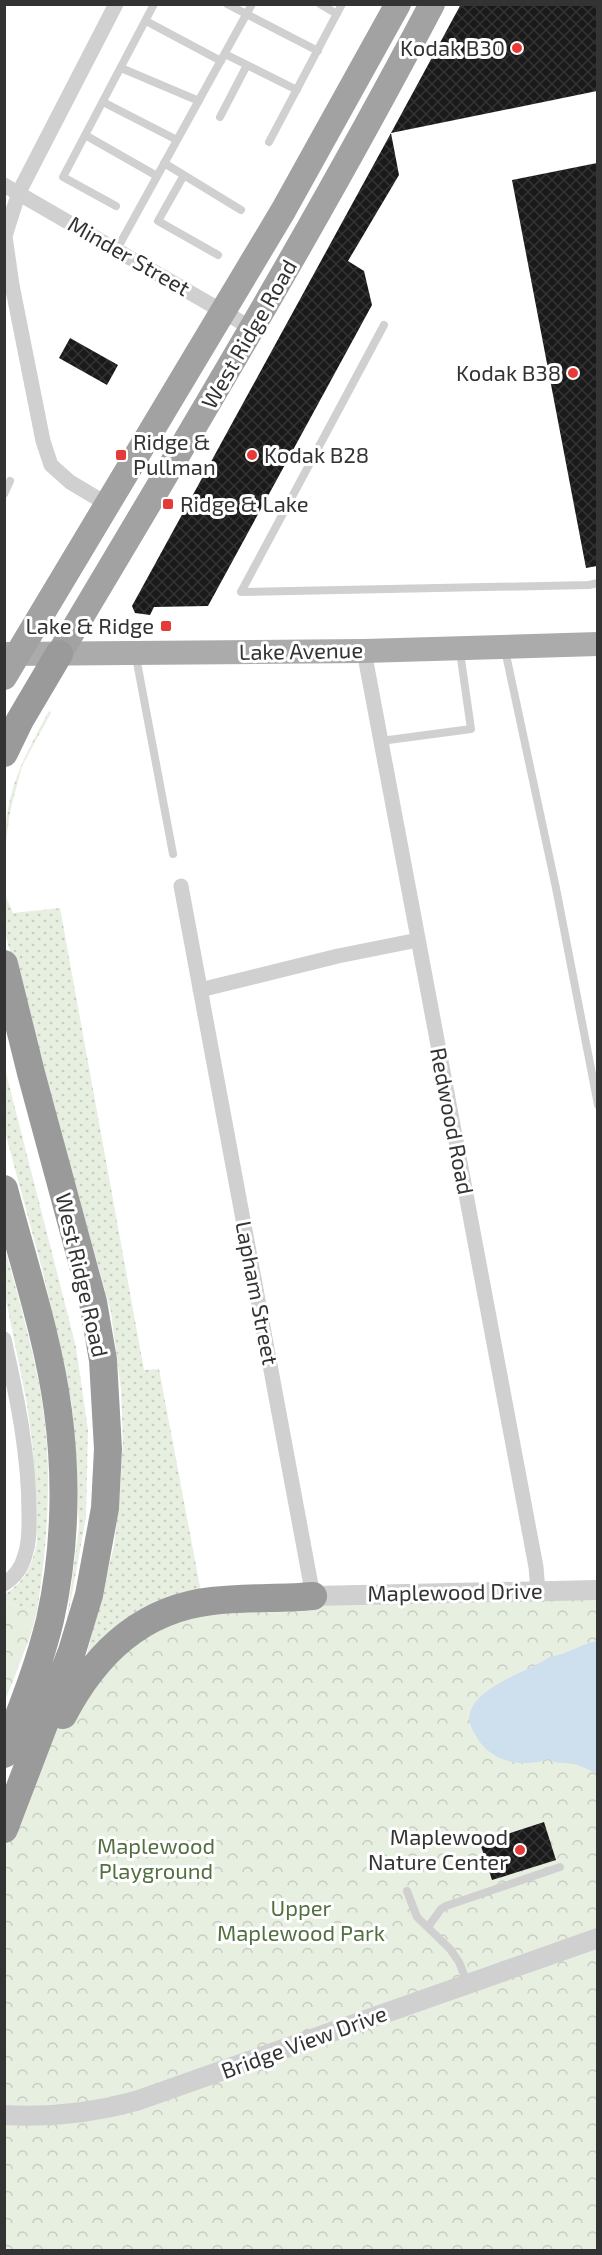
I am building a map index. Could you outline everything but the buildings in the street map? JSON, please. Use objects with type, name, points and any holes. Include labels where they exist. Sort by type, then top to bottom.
[{"type":"highway","name":"West Ridge Road","points":[[4,677],[11,654],[107,504],[283,211],[398,4]]},
{"type":"highway","name":"West Ridge Road","points":[[4,753],[20,720],[253,329],[367,128],[432,4]]},
{"type":"highway","name":"West Ridge Road","points":[[4,964],[99,1330],[106,1389],[107,1477],[96,1566],[81,1623],[4,1829]]},
{"type":"highway","points":[[4,1017],[47,1132]]},
{"type":"highway","points":[[4,1189],[53,1382],[61,1441],[63,1500],[60,1559],[50,1619],[33,1676],[4,1754]]},
{"type":"highway","points":[[4,1836],[76,1691],[94,1666],[122,1638],[158,1616],[199,1603],[313,1596]]},
{"type":"main road","name":"Lake Avenue","points":[[11,654],[364,651],[597,644]]},
{"type":"street","points":[[107,504],[70,482],[51,465],[43,441],[5,249],[7,225],[20,192],[116,4]]},
{"type":"street","name":"Minder Street","points":[[4,185],[20,192],[253,329]]},
{"type":"street","name":"Redwood Road","points":[[364,651],[536,1567],[538,1591]]},
{"type":"street","name":"Lapham Street","points":[[180,886],[313,1596]]},
{"type":"street","points":[[200,990],[328,958],[418,940]]},
{"type":"street","points":[[4,1339],[24,1437],[28,1488],[28,1544],[18,1570],[4,1584]]},
{"type":"street","name":"Maplewood Drive","points":[[313,1596],[597,1590]]},
{"type":"street","name":"Bridge View Drive","points":[[4,2115],[62,2116],[136,2101],[597,1938]]},
{"type":"lane","points":[[116,206],[63,177],[154,4]]},
{"type":"lane","points":[[227,4],[318,51]]},
{"type":"lane","points":[[117,249],[252,4]]},
{"type":"lane","points":[[320,4],[337,14]]},
{"type":"lane","points":[[269,142],[342,4]]},
{"type":"lane","points":[[146,21],[223,57],[247,65],[297,90]]},
{"type":"lane","points":[[220,117],[247,65]]},
{"type":"lane","points":[[121,68],[199,101]]},
{"type":"lane","points":[[103,102],[177,140]]},
{"type":"lane","points":[[85,135],[157,176]]},
{"type":"lane","points":[[165,163],[241,210]]},
{"type":"lane","points":[[184,175],[158,221],[218,255]]},
{"type":"lane","points":[[384,325],[241,592],[597,583]]},
{"type":"lane","points":[[4,494],[10,481]]},
{"type":"lane","points":[[504,646],[556,888],[597,1104]]},
{"type":"lane","points":[[381,741],[471,729],[460,647]]},
{"type":"lane","points":[[135,653],[173,854]]},
{"type":"lane","points":[[428,1927],[441,1909],[446,1906],[560,1867]]},
{"type":"lane","points":[[407,1891],[417,1917],[442,1940],[454,1955],[468,1984]]},
{"type":"green space","points":[[49,711],[51,713],[22,766],[10,812],[5,848],[8,810],[17,777],[23,761]]},
{"type":"green space","points":[[4,878],[6,897],[13,913],[60,908],[144,1370],[159,1369],[201,1592],[121,1623],[87,1653],[114,1546],[123,1441],[121,1390],[111,1312],[5,933]]},
{"type":"green space","points":[[4,1065],[76,1347],[88,1430],[86,1517],[66,1627],[79,1526],[72,1405],[44,1276],[5,1132]]},
{"type":"green space","points":[[4,1245],[34,1362],[46,1437],[47,1524],[37,1611],[5,1602],[5,1594],[18,1584],[27,1572],[37,1541],[33,1450],[27,1404],[5,1295]]},
{"type":"green space","name":"Upper Maplewood Park","points":[[597,1590],[597,2250],[5,2250],[4,1836],[63,1714],[170,1611]]},
{"type":"green space","points":[[5,1602],[37,1611],[30,1637],[5,1701]]},
{"type":"water","points":[[597,1641],[597,1773],[574,1764],[558,1763],[549,1759],[527,1763],[512,1762],[498,1757],[485,1748],[472,1729],[470,1716],[474,1704],[484,1694],[551,1656]]},
{"type":"place","name":"Kodak B30","points":[[517,48]]},
{"type":"place","name":"Kodak B38","points":[[573,373]]},
{"type":"place","name":"Ridge & Pullman","points":[[121,455]]},
{"type":"place","name":"Kodak B28","points":[[252,455]]},
{"type":"place","name":"Ridge & Lake","points":[[168,504]]},
{"type":"place","name":"Lake & Ridge","points":[[166,626]]},
{"type":"place","name":"Maplewood Nature Center","points":[[520,1850]]},
{"type":"park label","name":"Maplewood Playground","points":[[156,1859]]}]
